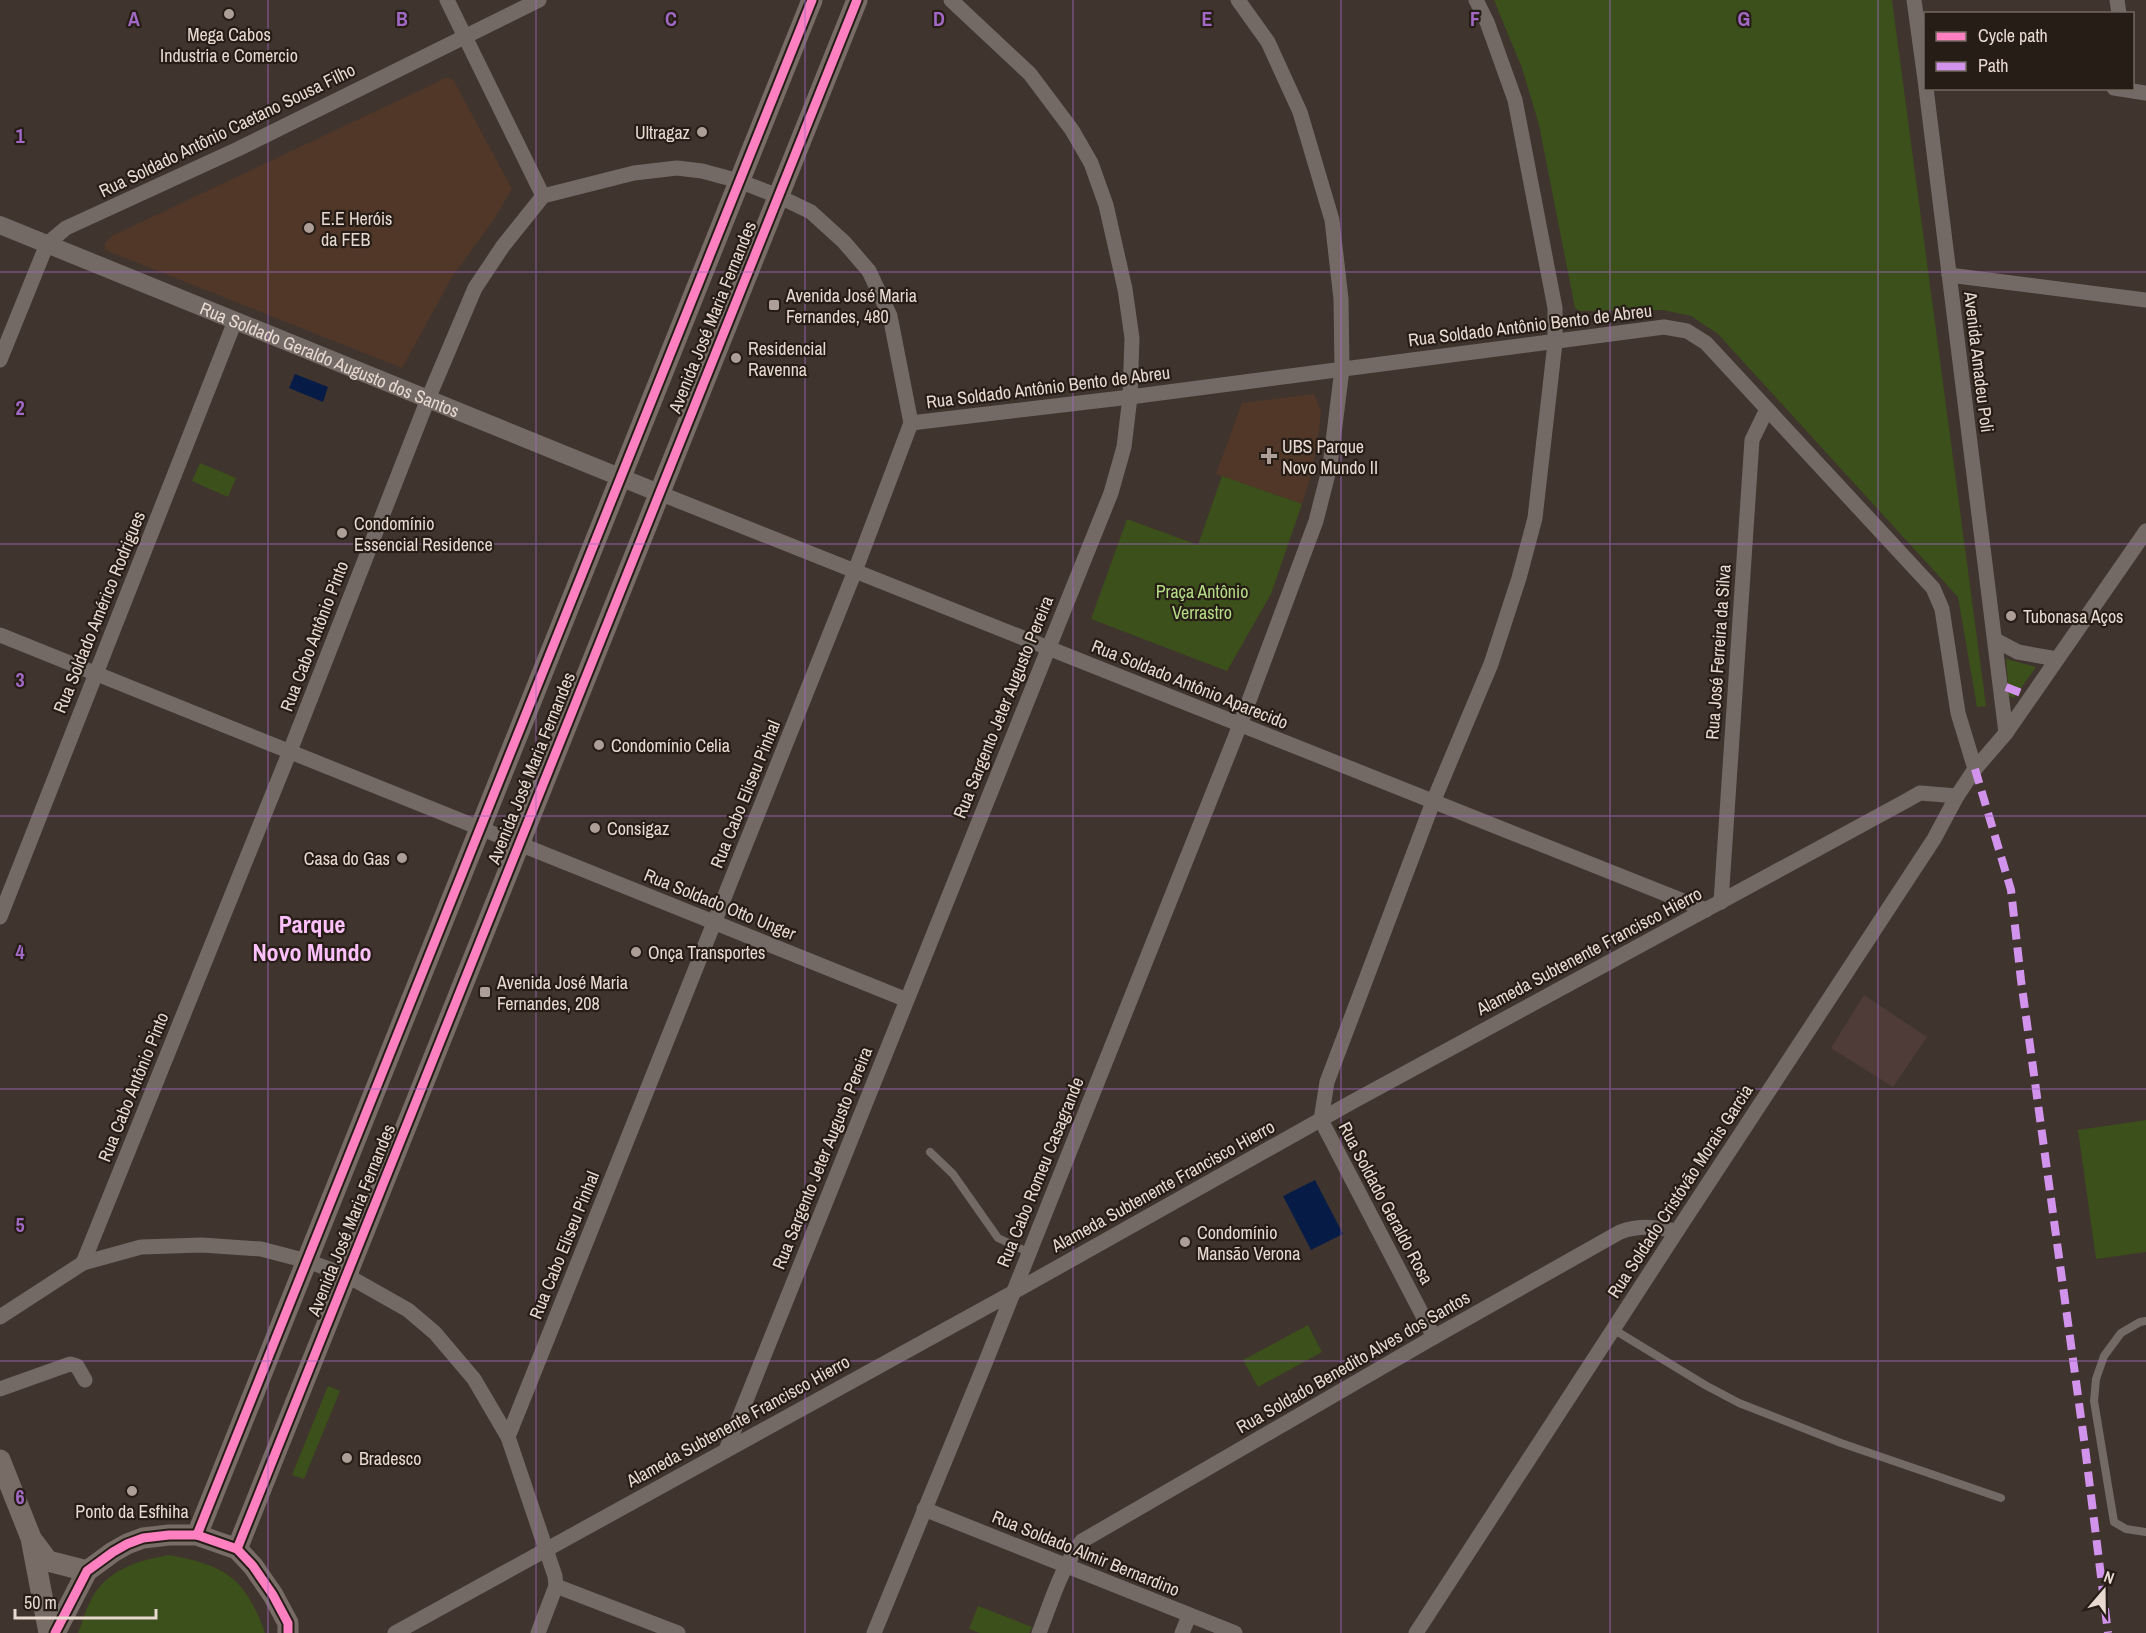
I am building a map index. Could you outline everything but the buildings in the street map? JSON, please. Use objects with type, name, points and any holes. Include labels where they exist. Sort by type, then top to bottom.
[{"type":"main road","name":"Avenida José Maria Fernandes","points":[[197,1535],[812,0]]},
{"type":"main road","name":"Avenida José Maria Fernandes","points":[[237,1549],[857,0]]},
{"type":"main road","points":[[0,1460],[31,1538],[49,1633]]},
{"type":"main road","points":[[55,1633],[87,1571],[120,1548],[143,1538],[169,1535],[197,1535],[237,1549],[253,1566],[273,1595],[291,1630]]},
{"type":"main road","points":[[31,1538],[48,1561],[87,1571]]},
{"type":"street","points":[[447,0],[543,196],[634,173],[677,168],[702,171],[739,181],[778,196],[810,212],[844,242],[869,271],[890,316],[911,423]]},
{"type":"street","name":"Rua Soldado Antônio Caetano Sousa Filho","points":[[47,244],[66,228],[238,149],[539,0]]},
{"type":"street","name":"Rua Sargento Jeter Augusto Pereira","points":[[726,1450],[1111,493],[1124,447],[1130,397],[1132,338],[1125,289],[1106,206],[1091,163],[1072,130],[1030,74],[951,0]]},
{"type":"street","name":"Rua Cabo Romeu Casagrande","points":[[874,1633],[1240,725],[1316,521],[1330,466],[1342,369],[1341,299],[1332,220],[1300,112],[1268,42],[1239,0]]},
{"type":"street","points":[[1321,1120],[1327,1082],[1433,802],[1491,664],[1532,528],[1555,343],[1555,308],[1515,100],[1476,0]]},
{"type":"street","name":"Avenida Amadeu Poli","points":[[1914,0],[1924,63]]},
{"type":"street","name":"Avenida Amadeu Poli","points":[[1926,90],[2006,733]]},
{"type":"street","points":[[2130,90],[2146,93]]},
{"type":"street","name":"Rua Cabo Antônio Pinto","points":[[83,1263],[290,752],[428,399],[475,288],[503,246],[543,196]]},
{"type":"street","name":"Rua Soldado Geraldo Augusto dos Santos","points":[[0,225],[659,493]]},
{"type":"street","points":[[0,360],[47,244]]},
{"type":"street","points":[[1949,275],[2146,300]]},
{"type":"street","name":"Rua Soldado Américo Rodrigues","points":[[0,917],[235,321]]},
{"type":"street","name":"Rua Soldado Antônio Bento de Abreu","points":[[911,423],[1555,343],[1665,327],[1687,331],[1706,343],[1934,588],[1942,609],[1958,713],[1975,769]]},
{"type":"street","name":"Rua José Ferreira da Silva","points":[[1721,902],[1752,440],[1767,409]]},
{"type":"street","name":"Rua Cabo Eliseu Pinhal","points":[[508,1437],[855,571],[911,423]]},
{"type":"street","name":"Rua Soldado Antônio Aparecido","points":[[659,493],[1706,910]]},
{"type":"street","name":"Rua Soldado Cristóvão Morais Garcia","points":[[1416,1633],[1934,839],[1957,796],[1975,769],[2006,733],[2146,531]]},
{"type":"street","name":"Rua Soldado Otto Unger","points":[[0,635],[907,1000]]},
{"type":"street","points":[[1995,640],[2018,652],[2057,659]]},
{"type":"street","name":"Alameda Subtenente Francisco Hierro","points":[[394,1633],[1321,1120],[1920,793],[1957,796]]},
{"type":"street","name":"Rua Soldado Geraldo Rosa","points":[[1321,1120],[1434,1336]]},
{"type":"street","name":"Rua Soldado Benedito Alves dos Santos","points":[[1039,1633],[1066,1567],[1082,1541],[1434,1336],[1620,1232],[1634,1227],[1652,1226],[1677,1231]]},
{"type":"street","points":[[0,1317],[83,1263],[141,1247],[176,1244],[261,1249],[307,1261],[346,1275],[408,1310],[435,1333],[474,1379],[508,1437],[554,1568],[556,1587],[538,1633]]},
{"type":"street","points":[[0,1389],[70,1364],[77,1366],[85,1380]]},
{"type":"street","name":"Rua Soldado Almir Bernardino","points":[[924,1509],[1235,1633]]},
{"type":"street","points":[[556,1587],[678,1633]]},
{"type":"street","points":[[1182,1633],[1189,1616]]},
{"type":"lane","points":[[930,1152],[953,1174],[998,1238],[1028,1252]]},
{"type":"lane","points":[[2146,1321],[2121,1333],[2104,1356],[2096,1379],[2094,1401],[2114,1522],[2126,1529],[2146,1532]]},
{"type":"lane","points":[[1613,1329],[1739,1403],[1841,1443],[2001,1498]]},
{"type":"shaded area","name":"E.E Heróis da FEB","points":[[448,77],[454,81],[512,189],[494,219],[452,277],[402,368],[105,250],[105,243],[112,236]]},
{"type":"shaded area","name":"UBS Parque Novo Mundo II","points":[[1314,394],[1321,412],[1319,431],[1312,472],[1302,504],[1216,474],[1242,403]]},
{"type":"shaded area","points":[[1864,995],[1927,1037],[1893,1087],[1831,1048]]},
{"type":"green space","points":[[1494,0],[1892,0],[1986,706],[1977,707],[1958,597],[1718,334],[1691,316],[1663,310],[1580,311],[1575,308],[1539,125],[1522,68]]},
{"type":"green space","points":[[200,463],[236,478],[228,497],[192,481]]},
{"type":"green space","name":"Praça Antônio Verrastro","points":[[1222,476],[1302,504],[1271,594],[1227,671],[1091,619],[1127,519],[1198,545]]},
{"type":"green space","points":[[2006,659],[2036,667],[2014,698],[2009,696]]},
{"type":"green space","points":[[2146,1120],[2146,1252],[2096,1259],[2078,1130]]},
{"type":"green space","points":[[1308,1325],[1322,1352],[1258,1387],[1243,1360]]},
{"type":"green space","points":[[328,1386],[340,1391],[304,1479],[292,1475]]},
{"type":"green space","points":[[168,1555],[204,1564],[230,1577],[241,1586],[265,1633],[78,1633],[90,1602],[106,1580],[125,1568]]},
{"type":"green space","points":[[978,1606],[1032,1627],[1029,1633],[980,1633],[969,1629]]},
{"type":"water","points":[[295,374],[328,387],[323,402],[289,388]]},
{"type":"water","points":[[1315,1180],[1343,1234],[1311,1250],[1283,1196]]},
{"type":"marked path","points":[[2006,687],[2021,693]]},
{"type":"marked path","points":[[1975,769],[2011,890],[2108,1633]]},
{"type":"cycle path","points":[[197,1535],[812,0]]},
{"type":"cycle path","points":[[237,1549],[857,0]]},
{"type":"cycle path","points":[[55,1633],[87,1571],[127,1544],[143,1538],[169,1535],[197,1535],[237,1549],[253,1566],[273,1595],[288,1623],[288,1633]]},
{"type":"place","name":"Mega Cabos Industria e Comercio","points":[[229,14]]},
{"type":"place","name":"Ultragaz","points":[[702,132]]},
{"type":"place","name":"E.E Heróis da FEB","points":[[309,228]]},
{"type":"place","name":"Avenida José Maria Fernandes, 480","points":[[774,305]]},
{"type":"place","name":"Residencial Ravenna","points":[[736,358]]},
{"type":"place","name":"UBS Parque Novo Mundo II","points":[[1269,456]]},
{"type":"place","name":"Condomínio Essencial Residence","points":[[342,533]]},
{"type":"place","name":"Tubonasa Aços","points":[[2011,616]]},
{"type":"place","name":"Condomínio Celia","points":[[599,745]]},
{"type":"place","name":"Consigaz","points":[[595,828]]},
{"type":"place","name":"Casa do Gas","points":[[402,858]]},
{"type":"place","name":"Onça Transportes","points":[[636,952]]},
{"type":"place","name":"Avenida José Maria Fernandes, 208","points":[[485,992]]},
{"type":"place","name":"Condomínio Mansão Verona","points":[[1185,1242]]},
{"type":"place","name":"Bradesco","points":[[347,1458]]},
{"type":"place","name":"Ponto da Esfhiha","points":[[132,1491]]},
{"type":"district","name":"Parque Novo Mundo","points":[[312,938]]}]
